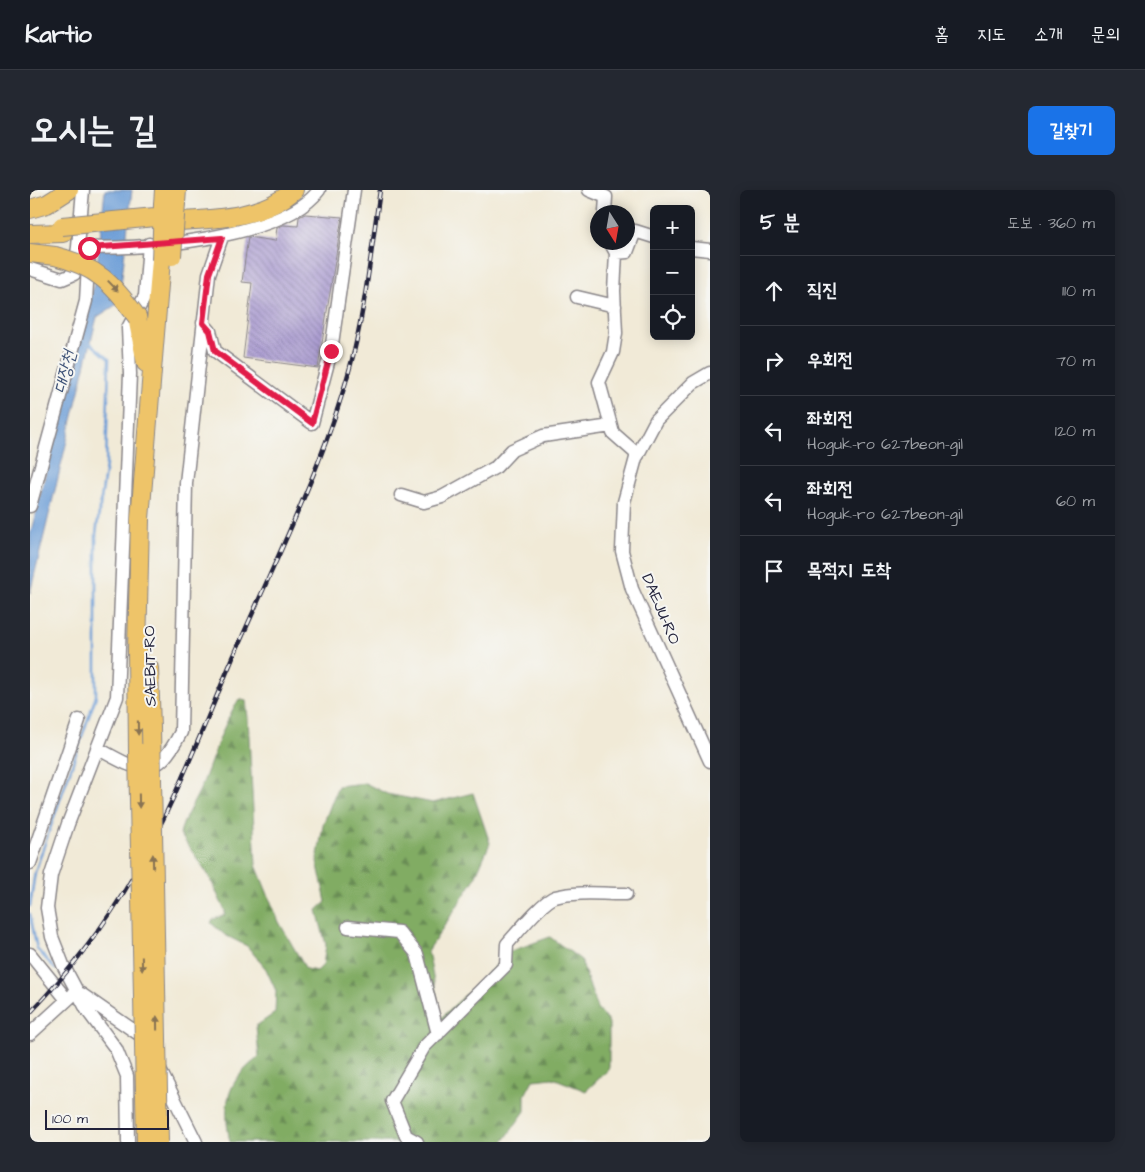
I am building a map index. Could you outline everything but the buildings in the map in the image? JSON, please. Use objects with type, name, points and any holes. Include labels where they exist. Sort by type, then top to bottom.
[{"type":"highway","points":[[30,209],[47,204],[69,190]]},
{"type":"highway","points":[[30,234],[62,229],[165,205],[216,212],[251,206],[274,196],[282,190]]},
{"type":"highway","points":[[165,205],[218,218],[253,212],[275,204],[294,190]]},
{"type":"highway","name":"SAEBIT-RO","points":[[159,1142],[148,648],[151,521],[166,260],[165,205]]},
{"type":"highway","points":[[30,227],[62,229]]},
{"type":"highway","points":[[30,253],[55,256],[91,269],[106,280],[137,317],[150,389]]},
{"type":"highway","name":"SAEBIT-RO","points":[[146,1142],[137,651],[140,519],[150,389],[166,260]]},
{"type":"street","points":[[30,506],[86,301],[87,247],[82,190]]},
{"type":"street","points":[[87,247],[143,245],[222,238],[265,224],[296,209],[319,190]]},
{"type":"street","points":[[203,323],[210,331],[215,351],[312,423],[331,351],[354,190]]},
{"type":"street","points":[[589,190],[608,194]]},
{"type":"street","points":[[635,231],[650,236]]},
{"type":"street","points":[[97,748],[132,768],[152,767],[169,755],[181,732],[186,483],[209,274],[222,238]]},
{"type":"street","points":[[143,245],[145,296],[128,328],[130,374],[117,697],[52,875],[47,908],[52,937],[72,996],[143,1038],[196,1142]]},
{"type":"street","points":[[30,269],[62,279],[74,274],[87,247]]},
{"type":"street","points":[[695,248],[710,250]]},
{"type":"street","points":[[613,250],[616,333],[613,352],[599,382],[613,433],[638,455]]},
{"type":"street","points":[[577,297],[615,306]]},
{"type":"street","name":"DAEJU-RO","points":[[710,373],[693,384],[656,420],[638,455],[624,502],[622,551],[632,589],[710,761]]},
{"type":"street","points":[[401,495],[424,502],[442,497],[496,467],[512,450],[543,436],[611,426]]},
{"type":"street","points":[[30,862],[79,720]]},
{"type":"street","points":[[417,1142],[406,1136],[392,1101],[424,1048],[506,965],[507,944],[553,898],[589,894],[626,894]]},
{"type":"street","points":[[348,927],[400,932],[417,954],[438,1034]]},
{"type":"street","points":[[30,954],[72,996],[116,1048],[127,1076],[128,1142]]},
{"type":"street","points":[[30,1034],[72,996]]},
{"type":"green space","points":[[239,699],[246,701],[248,718],[256,865],[279,922],[306,969],[317,971],[323,965],[326,945],[317,910],[326,902],[317,861],[323,825],[338,786],[365,783],[387,794],[433,803],[473,793],[490,843],[474,880],[428,951],[441,1018],[511,951],[550,937],[581,960],[597,1008],[609,1023],[609,1069],[586,1091],[553,1078],[533,1080],[525,1095],[525,1111],[503,1142],[230,1142],[227,1104],[230,1094],[240,1075],[259,1057],[256,1026],[275,1013],[276,991],[266,969],[247,946],[225,935],[211,923],[214,919],[225,915],[225,911],[209,876],[180,834],[184,821],[202,785],[223,730]]},
{"type":"water","points":[[105,190],[132,190],[119,303],[97,317],[30,593],[30,535],[96,276]]},
{"type":"waterway","points":[[30,906],[35,872],[96,696],[96,534],[106,465],[109,359],[88,341]]},
{"type":"waterway","points":[[30,914],[37,949],[55,969]]},
{"type":"railway","points":[[30,1013],[59,981],[99,930],[123,894],[148,849],[186,769],[298,510],[329,434],[353,356],[365,294],[380,190]]},
{"type":"route","points":[[89,248],[222,238],[209,274],[203,323],[210,331],[215,351],[312,423],[331,351]]},
{"type":"water label","name":"대장천","points":[[65,372]]}]
